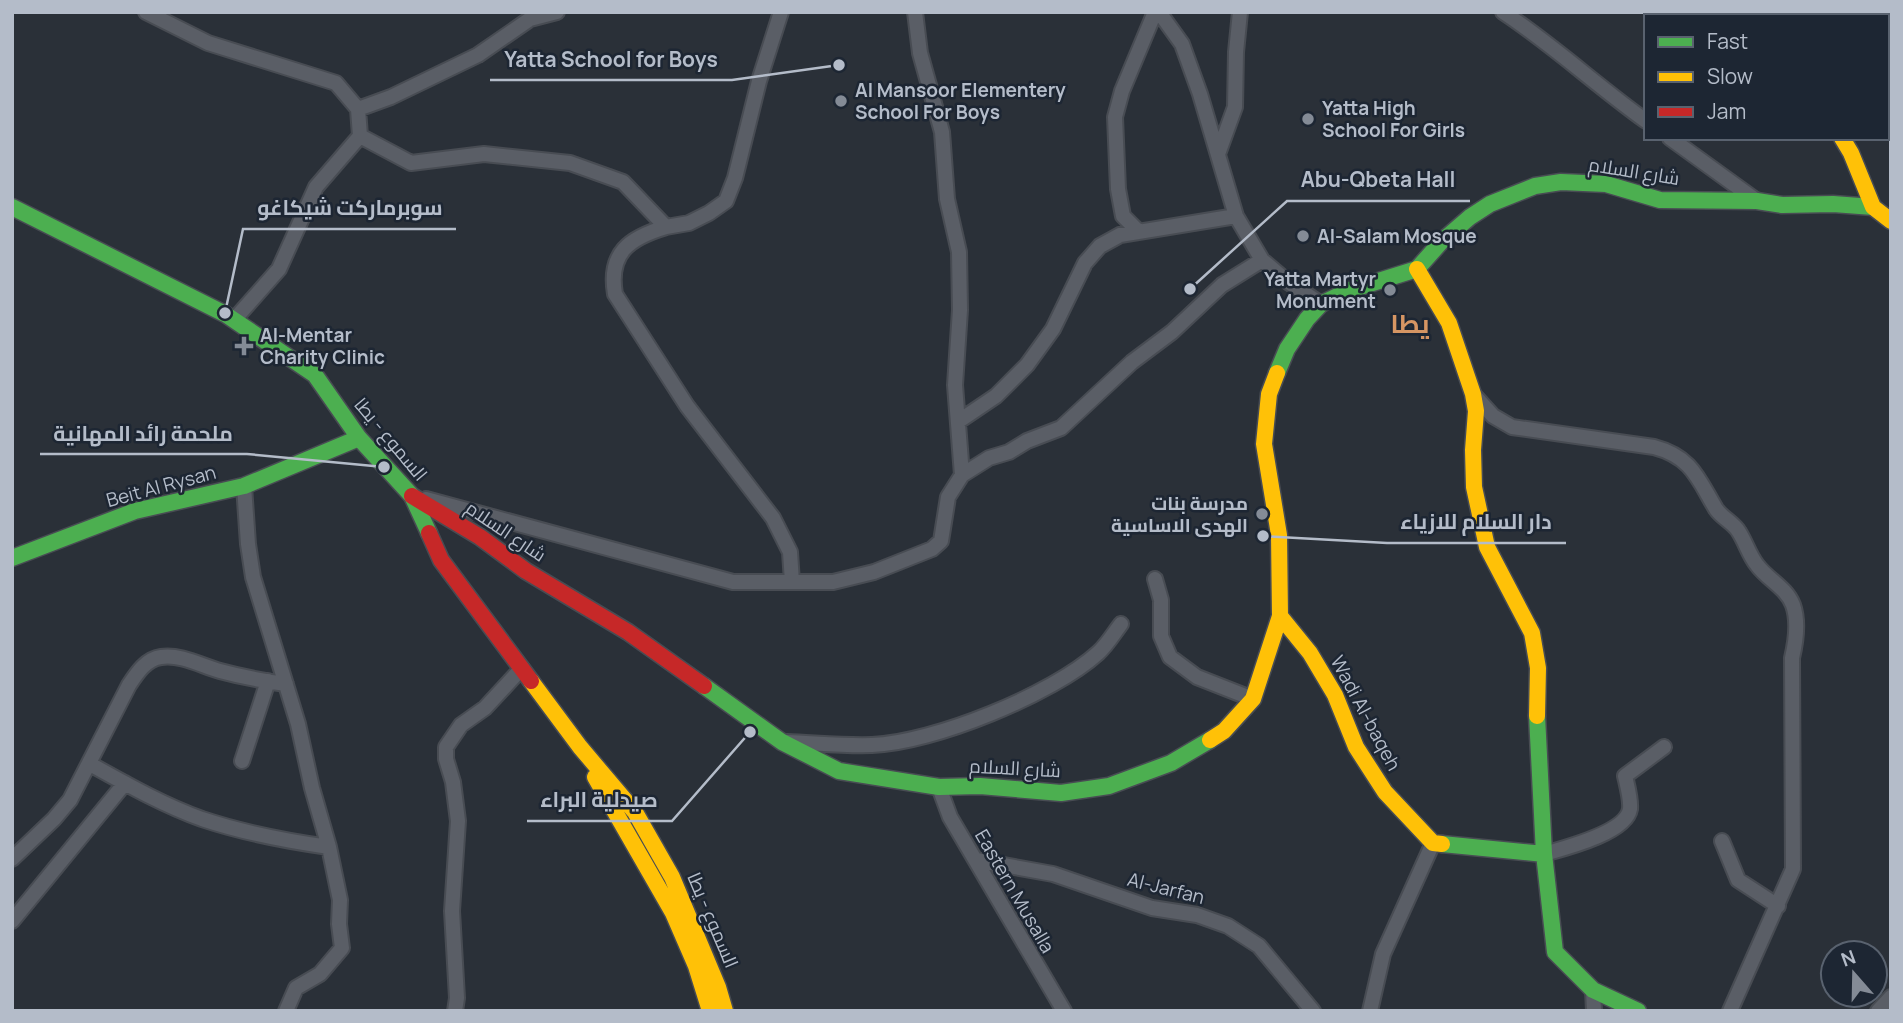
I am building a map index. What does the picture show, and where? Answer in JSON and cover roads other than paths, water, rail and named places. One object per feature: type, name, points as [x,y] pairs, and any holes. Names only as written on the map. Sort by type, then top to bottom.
[{"type":"main road","points":[[1843,140],[1873,207],[1891,221]]},
{"type":"main road","name":"شارع السلام","points":[[412,496],[481,537],[526,571],[628,632],[782,742],[839,771],[939,787],[980,786],[1061,793],[1109,786],[1171,763],[1191,751],[1224,731],[1253,699],[1280,616],[1279,535],[1264,444],[1269,394],[1287,349],[1307,318],[1321,304],[1372,282],[1417,269],[1441,242],[1490,204],[1535,186],[1561,182],[1606,184],[1660,200],[1757,201],[1782,205],[1833,204],[1873,207]]},
{"type":"main road","name":"السموع - يطا","points":[[12,207],[234,320],[315,375],[359,438],[412,496],[441,560],[580,747],[635,812],[672,877],[714,975],[725,1011]]},
{"type":"main road","points":[[1417,269],[1449,323],[1473,394],[1476,411],[1474,487],[1487,547],[1530,626],[1536,650],[1544,854],[1555,952],[1593,990],[1638,1011]]},
{"type":"main road","name":"Beit Al Rysan","points":[[12,558],[135,511],[244,486],[359,438]]},
{"type":"main road","name":"Wadi Al-baqeh","points":[[1280,616],[1310,653],[1335,695],[1356,747],[1385,792],[1433,843]]},
{"type":"main road","name":"السموع - يطا","points":[[580,747],[605,797],[673,913],[696,966],[710,1011]]},
{"type":"main road","points":[[1433,843],[1544,854]]},
{"type":"street","points":[[146,12],[208,43],[336,83],[358,109],[360,136],[317,187],[279,269],[234,320]]},
{"type":"street","points":[[358,109],[391,97],[478,55],[530,19],[557,12]]},
{"type":"street","points":[[781,12],[759,81],[735,178],[726,201],[689,223],[640,234],[616,260],[612,275],[615,294],[687,406],[773,518],[790,552],[792,582]]},
{"type":"street","points":[[915,12],[920,53],[942,132],[947,199],[959,252],[960,310],[955,385],[962,475]]},
{"type":"street","points":[[1138,231],[1123,216],[1117,177],[1115,117],[1122,91],[1157,12],[1182,44],[1236,216],[1262,260],[1321,304]]},
{"type":"street","points":[[1218,154],[1235,107],[1240,12]]},
{"type":"street","points":[[1503,12],[1541,37],[1644,120]]},
{"type":"street","points":[[360,136],[411,163],[484,154],[570,163],[623,182],[666,227]]},
{"type":"street","points":[[1673,140],[1757,201]]},
{"type":"street","points":[[959,421],[996,396],[1027,365],[1053,330],[1079,274],[1092,254],[1110,240],[1138,231],[1236,216]]},
{"type":"street","points":[[412,496],[733,582],[833,582],[874,572],[932,548],[941,541],[948,497],[962,475],[989,458],[1009,453],[1027,441],[1061,428],[1132,362],[1171,332],[1223,285],[1262,260]]},
{"type":"street","points":[[1473,394],[1493,416],[1512,427],[1654,447],[1683,461],[1702,482],[1717,511],[1739,532],[1752,560],[1789,597],[1794,610],[1796,634],[1792,659],[1793,869],[1730,1011]]},
{"type":"street","points":[[244,486],[253,577],[286,684],[329,847],[340,900],[342,948],[320,974],[296,989],[286,1011]]},
{"type":"street","points":[[1154,579],[1161,600],[1161,636],[1170,657],[1197,677],[1253,699]]},
{"type":"street","points":[[782,742],[874,745],[932,735],[1003,709],[1062,678],[1098,653],[1121,624]]},
{"type":"street","points":[[12,859],[60,813],[75,792],[129,685],[152,660],[162,657],[178,658],[223,672],[286,684]]},
{"type":"street","points":[[455,1011],[457,998],[452,911],[458,821],[446,747],[461,725],[485,708],[522,668]]},
{"type":"street","points":[[242,761],[268,681]]},
{"type":"street","points":[[1544,854],[1597,837],[1625,820],[1630,808],[1625,776],[1664,747]]},
{"type":"street","points":[[90,764],[201,818],[266,837],[329,847]]},
{"type":"street","points":[[12,921],[125,783]]},
{"type":"street","name":"Eastern Musalla","points":[[939,787],[950,817],[1064,1011]]},
{"type":"street","points":[[1722,841],[1738,880],[1778,906]]},
{"type":"street","points":[[1370,1011],[1383,954],[1433,843]]},
{"type":"street","name":"Al-Jarfan","points":[[976,860],[1053,874],[1152,908],[1203,916],[1228,926],[1259,946],[1313,1011]]},
{"type":"street","points":[[1593,990],[1594,1011]]},
{"type":"street","points":[[1878,1011],[1891,997]]},
{"type":"place","name":"Yatta School for Boys","points":[[839,65]]},
{"type":"place","name":"Al Mansoor Elementery School For Boys","points":[[841,101]]},
{"type":"place","name":"Yatta High School For Girls","points":[[1308,119]]},
{"type":"place","name":"Al-Salam Mosque","points":[[1303,236]]},
{"type":"place","name":"Abu-Qbeta Hall","points":[[1190,289]]},
{"type":"place","name":"Yatta Martyr Monument","points":[[1390,290]]},
{"type":"place","name":"سوبرماركت شيكاغو","points":[[225,313]]},
{"type":"place","name":"Al-Mentar Charity Clinic","points":[[244,346]]},
{"type":"place","name":"ملحمة رائد المهانية","points":[[384,467]]},
{"type":"place","name":"مدرسة بنات الهدى الاساسية","points":[[1262,514]]},
{"type":"place","name":"دار السلام للازياء","points":[[1263,536]]},
{"type":"place","name":"صيدلية البراء","points":[[750,732]]},
{"type":"district","name":"يطا","points":[[1410,324]]}]
